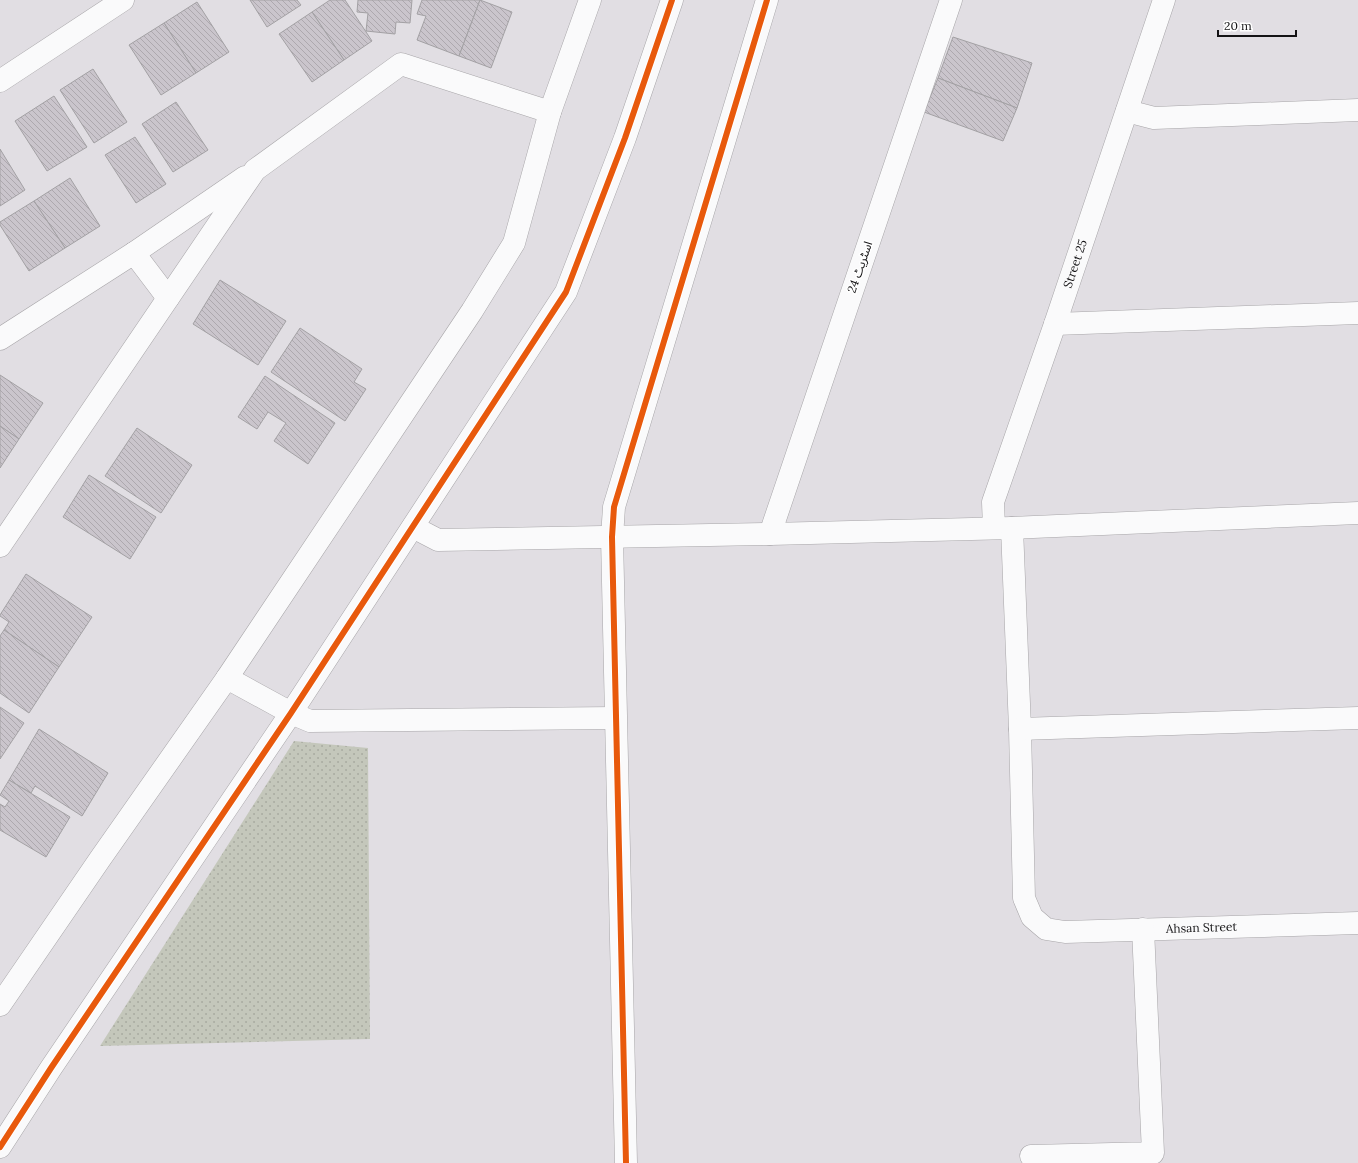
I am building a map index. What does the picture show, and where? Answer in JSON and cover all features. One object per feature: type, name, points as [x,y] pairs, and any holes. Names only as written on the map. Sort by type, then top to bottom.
[{"type":"street","points":[[0,81],[123,0]]},
{"type":"street","points":[[0,1005],[227,678],[472,310],[514,244],[550,112],[590,0]]},
{"type":"street","points":[[0,1147],[51,1068],[291,713],[566,292],[625,138],[672,0]]},
{"type":"street","points":[[626,1163],[615,718],[612,537],[614,507],[767,0]]},
{"type":"street","name":"اسٹریٹ 24","points":[[770,534],[951,0]]},
{"type":"street","name":"Street 25","points":[[1046,929],[1032,917],[1024,898],[1020,729],[1003,528],[993,502],[1055,324],[1164,0]]},
{"type":"street","points":[[0,339],[134,253],[255,170],[401,64],[550,112]]},
{"type":"street","points":[[1127,111],[1154,118],[1358,110]]},
{"type":"street","points":[[0,546],[255,170]]},
{"type":"street","points":[[134,253],[168,298]]},
{"type":"street","points":[[1055,324],[1358,313]]},
{"type":"street","points":[[412,527],[438,540],[1003,528],[1358,513]]},
{"type":"street","points":[[227,678],[291,713],[310,721],[615,718]]},
{"type":"street","points":[[1020,729],[1358,718]]},
{"type":"street","name":"Ahsan Street","points":[[1046,929],[1065,932],[1358,922]]},
{"type":"street","points":[[1031,1156],[1152,1153],[1143,929]]},
{"type":"shaded area","points":[[294,741],[368,748],[370,1039],[100,1046]]},
{"type":"building","points":[[250,0],[297,0],[301,5],[267,27]]},
{"type":"building","points":[[330,0],[345,0],[372,41],[344,60],[312,12]]},
{"type":"building","points":[[358,0],[412,0],[410,23],[396,22],[395,34],[366,31],[368,13],[357,12]]},
{"type":"building","points":[[422,0],[480,0],[459,56],[417,40],[426,16],[417,14]]},
{"type":"building","points":[[480,0],[512,12],[491,68],[459,56]]},
{"type":"building","points":[[197,2],[229,52],[196,73],[164,23]]},
{"type":"building","points":[[312,12],[344,60],[312,82],[279,34]]},
{"type":"building","points":[[164,23],[196,73],[161,95],[129,45]]},
{"type":"building","points":[[953,37],[1032,63],[1017,108],[938,78]]},
{"type":"building","points":[[93,69],[127,122],[94,143],[60,90]]},
{"type":"building","points":[[938,78],[1017,108],[1003,141],[924,112]]},
{"type":"building","points":[[54,96],[87,147],[47,171],[15,121]]},
{"type":"building","points":[[176,102],[208,150],[173,172],[142,124]]},
{"type":"building","points":[[135,137],[166,184],[136,203],[105,155]]},
{"type":"building","points":[[0,149],[25,190],[0,206]]},
{"type":"building","points":[[70,178],[100,226],[65,248],[34,201]]},
{"type":"building","points":[[34,201],[65,248],[29,271],[0,225],[0,222]]},
{"type":"building","points":[[220,280],[286,321],[258,365],[193,324]]},
{"type":"building","points":[[300,328],[362,369],[354,382],[366,389],[345,421],[271,372]]},
{"type":"building","points":[[0,375],[43,403],[19,439],[0,426]]},
{"type":"building","points":[[265,376],[335,423],[308,464],[274,441],[286,423],[268,412],[257,429],[238,417]]},
{"type":"building","points":[[0,426],[19,439],[0,468]]},
{"type":"building","points":[[137,428],[192,465],[161,513],[105,476]]},
{"type":"building","points":[[89,475],[156,517],[130,559],[63,517]]},
{"type":"building","points":[[26,574],[92,617],[59,667],[4,630],[9,622],[0,615]]},
{"type":"building","points":[[4,630],[59,667],[29,713],[0,693],[0,636]]},
{"type":"building","points":[[0,707],[24,723],[0,759]]},
{"type":"building","points":[[39,729],[108,773],[82,816],[35,786],[31,793],[9,780]]},
{"type":"building","points":[[9,780],[70,817],[46,857],[0,830],[0,804],[5,807],[9,801],[0,795]]},
{"type":"cycle path","points":[[0,1147],[51,1068],[291,713],[566,292],[625,138],[672,0]]},
{"type":"cycle path","points":[[626,1163],[612,537],[614,507],[767,0]]}]
